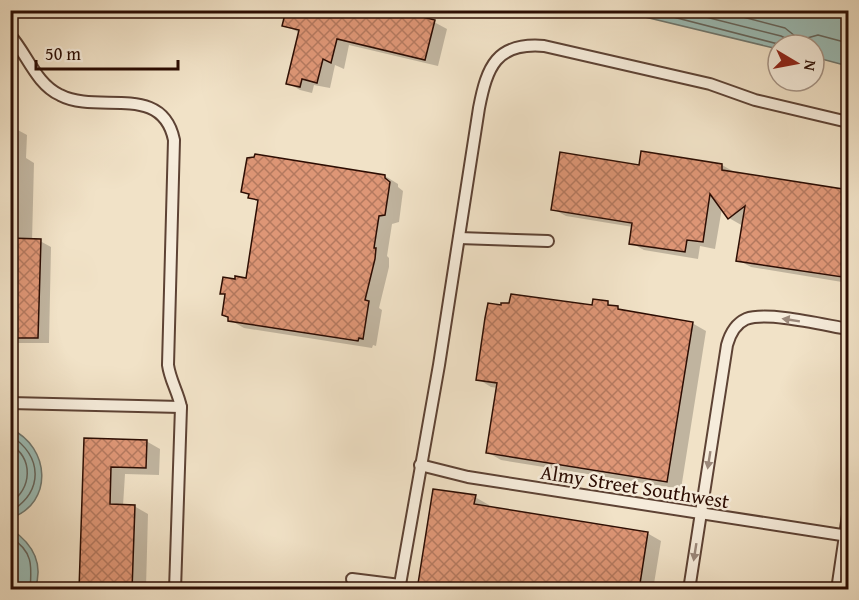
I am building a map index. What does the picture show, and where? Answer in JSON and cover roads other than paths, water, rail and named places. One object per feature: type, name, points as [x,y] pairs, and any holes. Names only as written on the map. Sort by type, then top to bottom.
[{"type":"lane","points":[[10,35],[39,76],[59,95],[86,102],[149,106],[171,127],[174,140],[168,365],[170,380],[178,394],[181,407],[175,590]]},
{"type":"lane","points":[[352,579],[400,587],[459,238],[464,177],[485,79],[491,66],[502,55],[514,48],[529,45],[544,46],[710,84],[755,100],[849,122]]},
{"type":"lane","points":[[459,238],[548,242]]},
{"type":"lane","points":[[689,590],[727,345],[734,329],[746,319],[766,316],[849,329]]},
{"type":"lane","points":[[10,403],[181,407]]},
{"type":"lane","name":"Almy Street Southwest","points":[[420,465],[468,477],[847,536]]},
{"type":"lane","points":[[837,590],[849,515]]},
{"type":"water","points":[[620,11],[848,11],[848,66],[826,60],[826,33],[766,33],[766,46]]},
{"type":"water","points":[[11,429],[24,437],[34,448],[42,475],[35,500],[25,511],[11,518]]},
{"type":"water","points":[[11,529],[25,541],[35,555],[38,571],[35,589],[11,589]]}]
